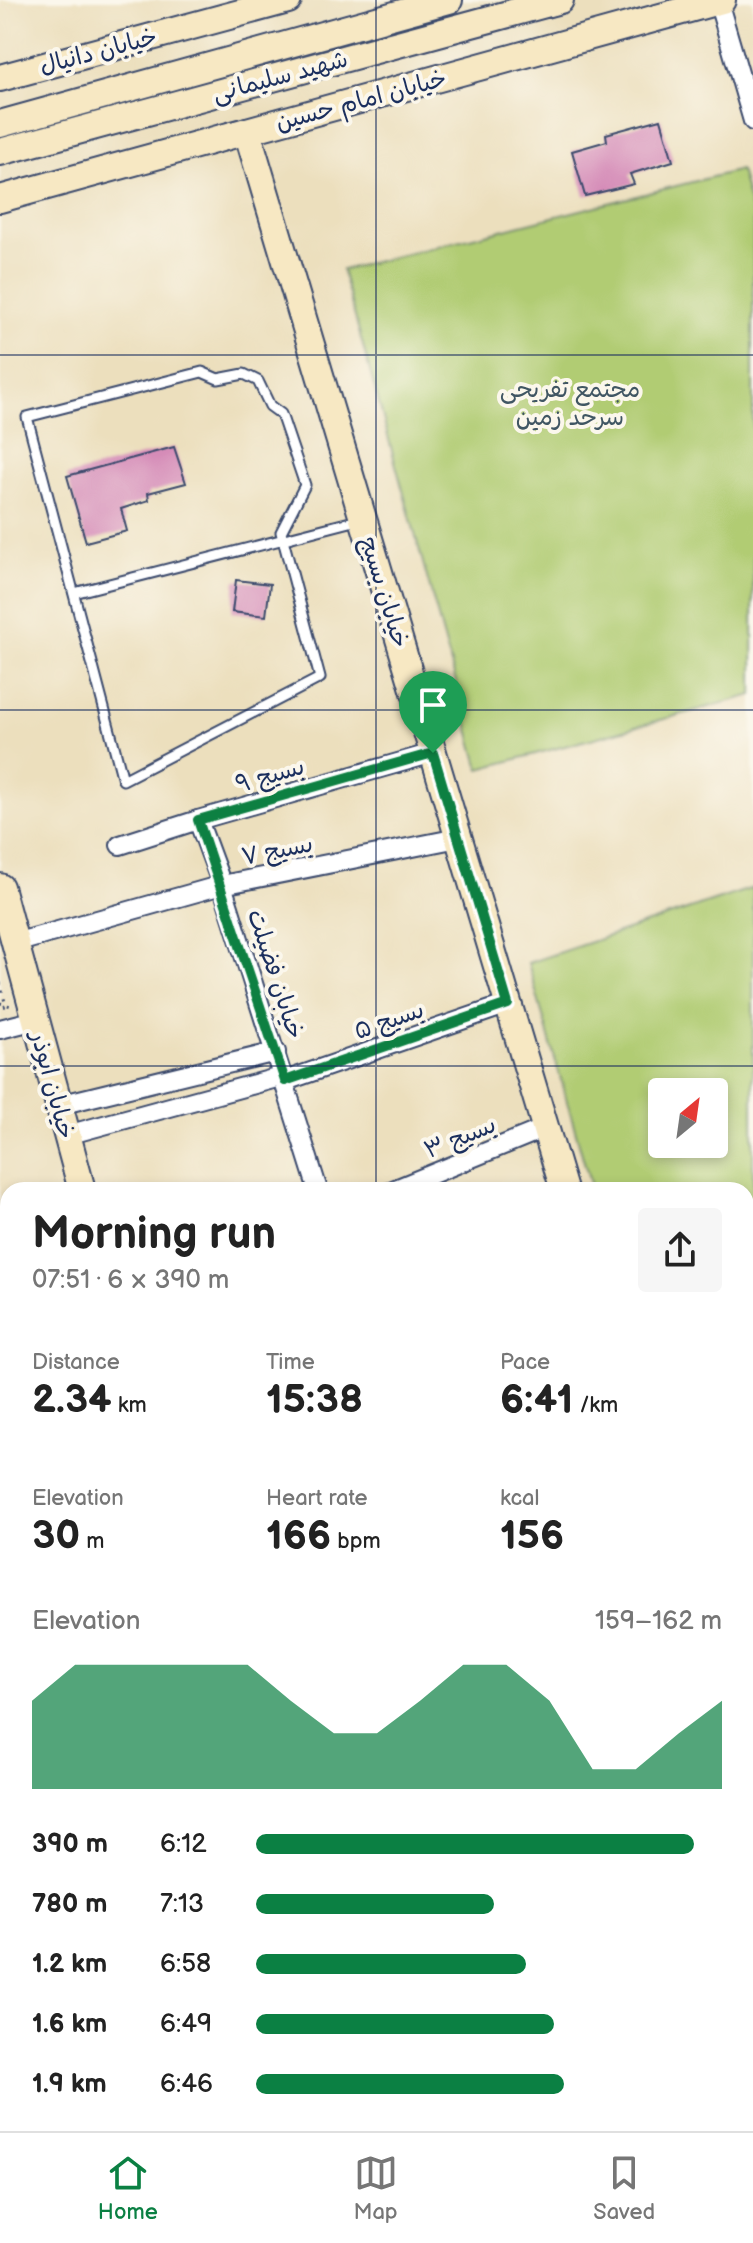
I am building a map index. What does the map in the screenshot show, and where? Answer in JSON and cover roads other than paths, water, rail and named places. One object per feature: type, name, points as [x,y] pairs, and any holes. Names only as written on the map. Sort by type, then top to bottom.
[{"type":"main road","name":"خیابان دانیال","points":[[0,78],[288,0]]},
{"type":"main road","name":"شهید سلیمانی","points":[[0,124],[449,0]]},
{"type":"main road","name":"شهید سلیمانی","points":[[0,152],[560,0]]},
{"type":"main road","name":"خیابان امام حسین","points":[[0,199],[720,1]]},
{"type":"main road","name":"خیابان بسیج","points":[[247,131],[562,1182]]},
{"type":"main road","name":"خیابان ابوذر","points":[[0,887],[80,1182]]},
{"type":"street","points":[[720,1],[753,121]]},
{"type":"street","name":"بسیج ۹","points":[[120,845],[433,753]]},
{"type":"street","name":"خیابان فضیلت","points":[[198,820],[222,885],[316,1182]]},
{"type":"street","name":"بسیج ۷","points":[[15,943],[222,885],[458,838]]},
{"type":"street","name":"بسیج ۵","points":[[67,1135],[284,1078],[508,1004]]},
{"type":"street","points":[[0,1029],[36,1020]]},
{"type":"street","points":[[59,1105],[276,1052]]},
{"type":"street","name":"بسیج ۳","points":[[413,1182],[545,1128]]},
{"type":"lane","points":[[202,372],[218,379],[244,374],[258,381],[270,406],[281,414],[305,485],[281,532],[282,538],[320,678],[123,780],[27,417],[202,372]]},
{"type":"lane","points":[[74,593],[363,519]]},
{"type":"park label","name":"مجتمع تفریحی سرحد زمین","points":[[570,403]]}]
